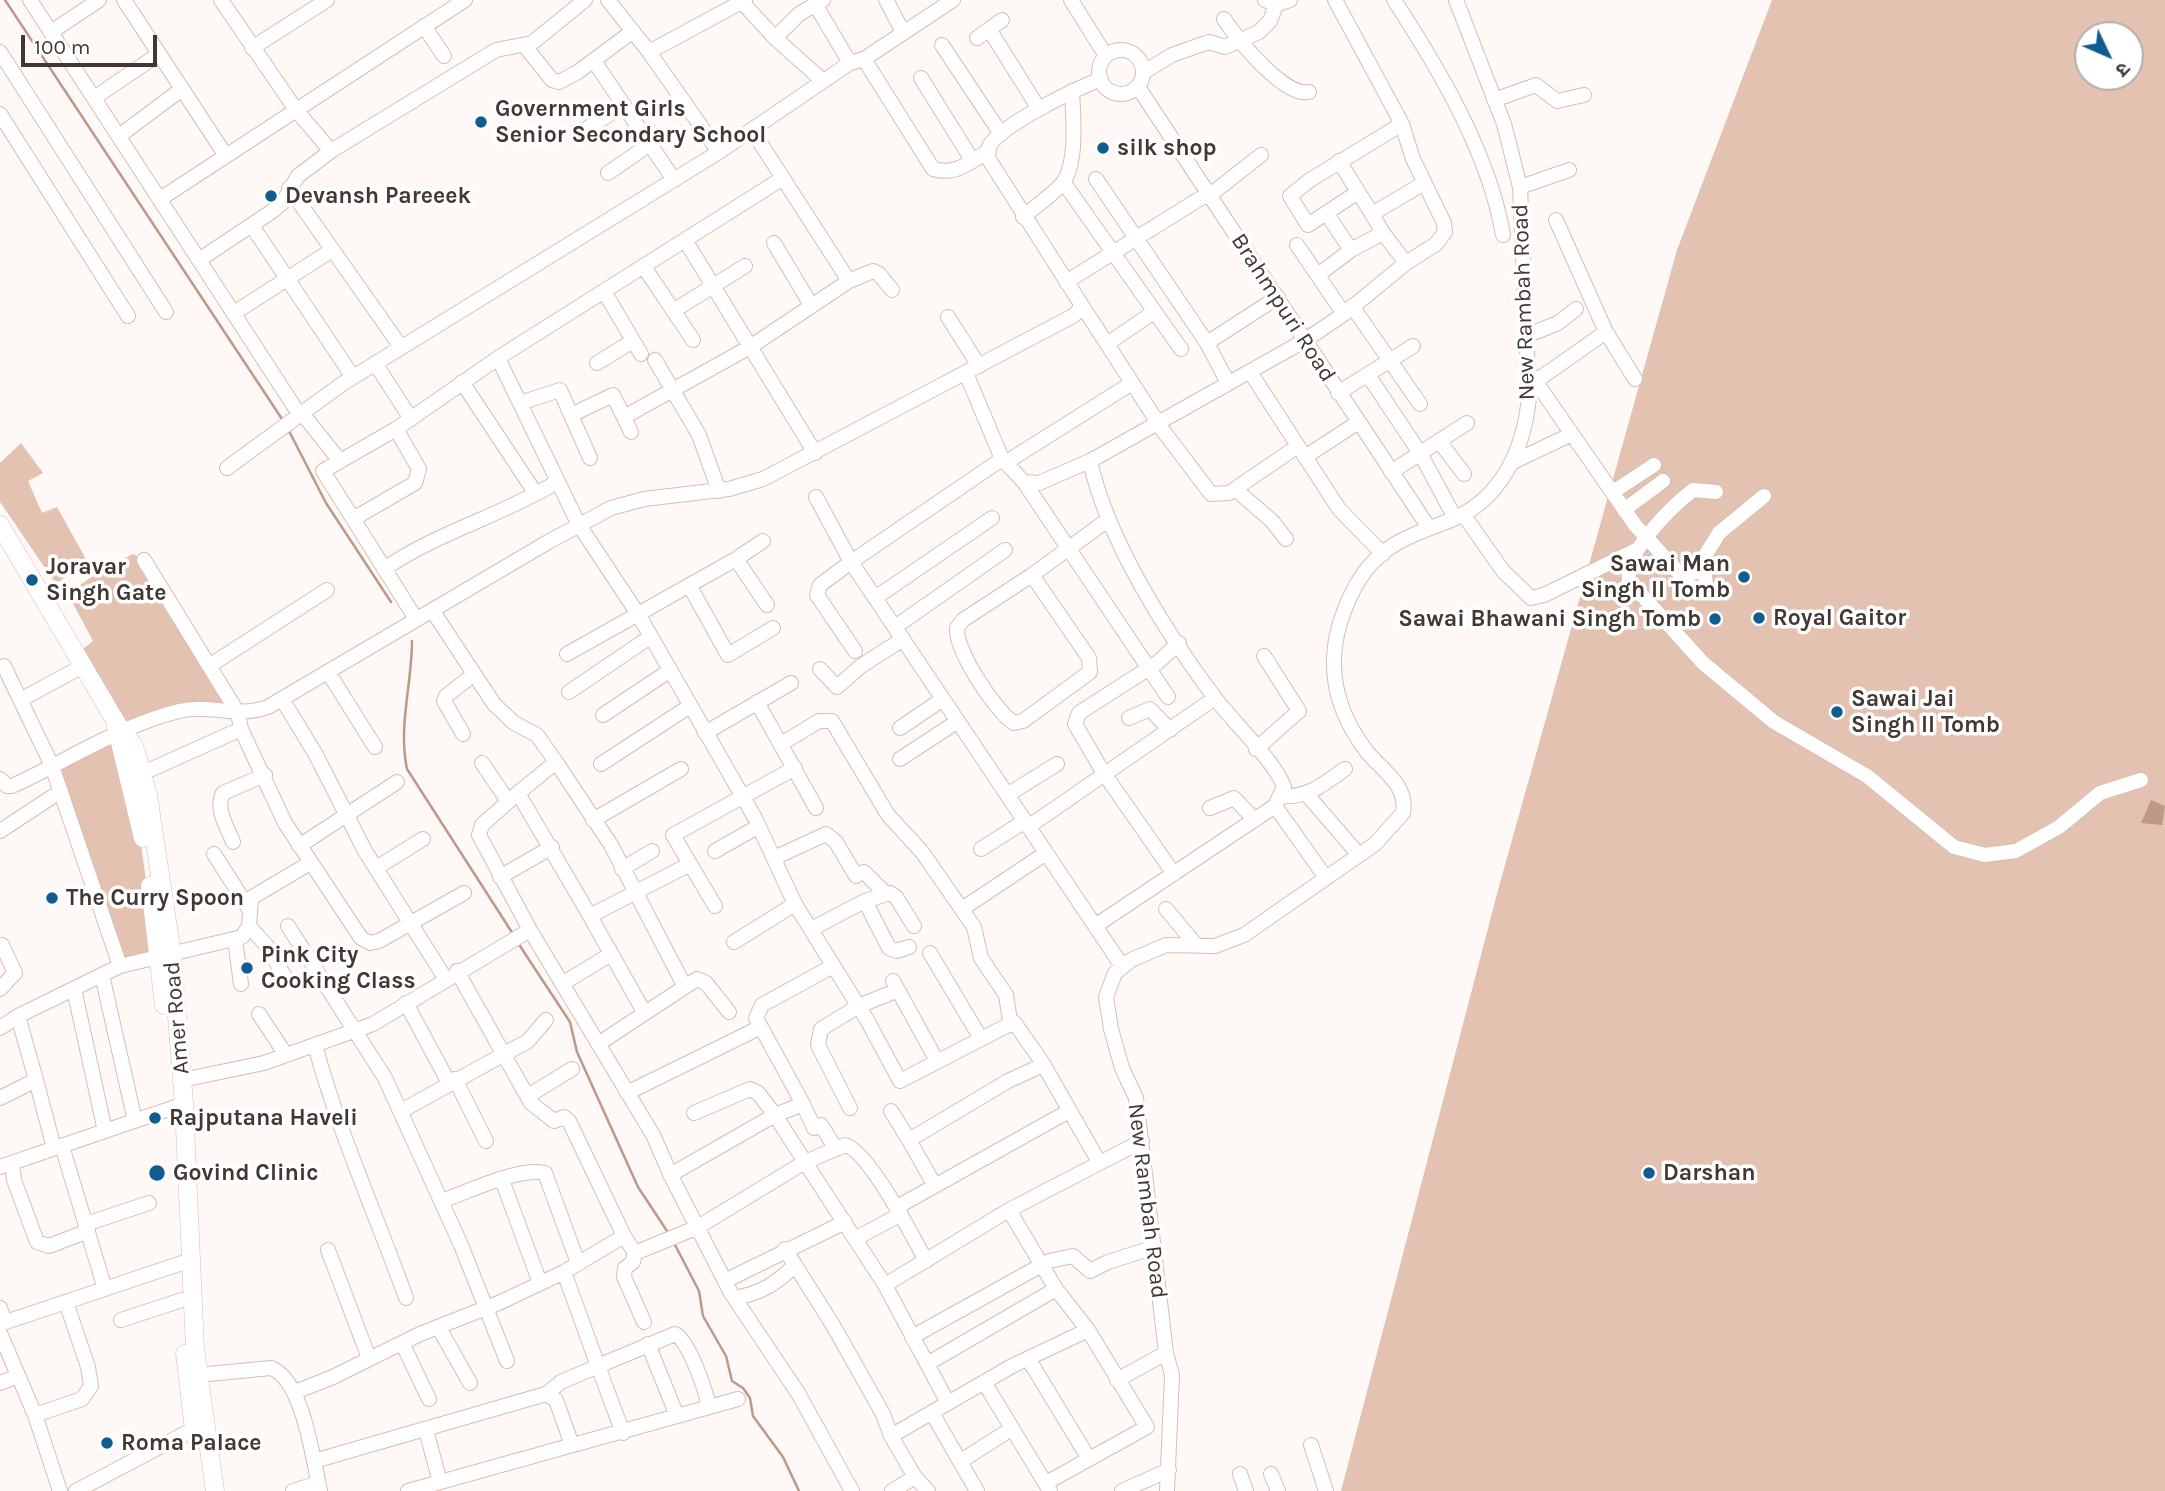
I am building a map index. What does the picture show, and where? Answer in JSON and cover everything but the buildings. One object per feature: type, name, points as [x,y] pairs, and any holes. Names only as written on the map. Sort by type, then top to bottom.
[{"type":"main road","name":"Amer Road","points":[[0,525],[143,773],[182,1080],[179,1105]]},
{"type":"main road","name":"Amer Road","points":[[119,728],[142,829],[165,956],[179,1105],[186,1262],[198,1375],[204,1491]]},
{"type":"main road","name":"Amer Road","points":[[186,1262],[182,1300],[187,1387],[200,1426],[215,1491]]},
{"type":"street","points":[[30,0],[298,415],[340,461]]},
{"type":"street","points":[[51,32],[99,0]]},
{"type":"street","points":[[124,0],[226,156]]},
{"type":"street","points":[[221,0],[296,110],[331,151]]},
{"type":"street","points":[[252,48],[327,0]]},
{"type":"street","points":[[160,199],[465,0]]},
{"type":"street","points":[[199,260],[252,226],[283,202],[298,176],[331,151],[496,50],[532,43],[585,0]]},
{"type":"street","points":[[608,0],[649,52],[719,152]]},
{"type":"street","points":[[886,0],[903,33]]},
{"type":"street","points":[[227,468],[353,377],[719,152],[823,81],[953,0]]},
{"type":"street","points":[[1070,0],[1106,56]]},
{"type":"street","points":[[1024,482],[1039,483],[1090,461],[1156,421],[1304,341],[1436,243],[1445,232],[1444,223],[1424,183],[1402,124],[1335,0]]},
{"type":"street","points":[[1394,0],[1447,87],[1497,203],[1503,235]]},
{"type":"street","name":"New Rambah Road","points":[[1167,1491],[1172,1375],[1166,1353],[1136,1098],[1122,1068],[1106,997],[1108,984],[1122,967],[1166,945],[1228,943],[1244,935],[1359,855],[1392,828],[1404,813],[1405,804],[1395,781],[1355,735],[1334,687],[1335,643],[1347,601],[1363,576],[1383,554],[1429,528],[1459,516],[1504,478],[1513,462],[1527,423],[1532,377],[1526,336],[1520,187],[1494,100],[1456,0]]},
{"type":"street","points":[[649,52],[742,1],[775,38],[823,81]]},
{"type":"street","points":[[775,38],[799,14],[819,2],[933,169],[948,173],[989,151],[1001,134],[1039,109],[1072,90],[1101,79]]},
{"type":"street","points":[[1144,72],[1138,57],[1122,50],[1106,56],[1100,67],[1104,86],[1117,94],[1132,92],[1138,87],[1144,72],[1172,55],[1209,42],[1225,47],[1259,32],[1270,21],[1277,2]]},
{"type":"street","points":[[1224,19],[1239,41],[1295,92],[1309,92]]},
{"type":"street","points":[[1002,20],[983,34],[1039,109]]},
{"type":"street","points":[[424,26],[444,56]]},
{"type":"street","points":[[524,45],[552,80],[559,82],[594,61],[633,31]]},
{"type":"street","points":[[942,45],[1001,134]]},
{"type":"street","points":[[0,52],[166,312]]},
{"type":"street","points":[[94,98],[159,54]]},
{"type":"street","points":[[594,61],[674,180]]},
{"type":"street","points":[[921,78],[972,160]]},
{"type":"street","points":[[1494,100],[1536,85],[1557,101],[1584,95]]},
{"type":"street","name":"Brahmpuri Road","points":[[1138,87],[1278,297],[1357,423],[1429,528]]},
{"type":"street","points":[[119,136],[182,89]]},
{"type":"street","points":[[1023,217],[1064,183],[1073,141],[1072,90]]},
{"type":"street","points":[[578,134],[624,105]]},
{"type":"street","points":[[0,114],[128,316]]},
{"type":"street","points":[[1358,192],[1326,215],[1306,224],[1290,196],[1339,161],[1402,124]]},
{"type":"street","points":[[752,130],[849,281]]},
{"type":"street","points":[[608,173],[650,145]]},
{"type":"street","points":[[989,151],[988,158],[1023,217],[1156,421],[1210,494],[1235,489],[1357,423]]},
{"type":"street","points":[[1066,282],[1209,194],[1261,155]]},
{"type":"street","points":[[1339,161],[1383,233],[1406,263]]},
{"type":"street","points":[[1520,187],[1569,170]]},
{"type":"street","points":[[414,621],[323,471],[396,429],[498,358],[605,293],[783,178]]},
{"type":"street","points":[[1096,179],[1134,239],[1207,343],[1228,383]]},
{"type":"street","points":[[1064,183],[1181,349]]},
{"type":"street","points":[[1372,214],[1424,183]]},
{"type":"street","points":[[289,188],[401,347]]},
{"type":"street","points":[[1326,215],[1351,250]]},
{"type":"street","points":[[1556,220],[1606,332],[1635,379]]},
{"type":"street","points":[[252,226],[353,377]]},
{"type":"street","points":[[1318,275],[1351,250],[1383,233]]},
{"type":"street","points":[[685,240],[815,453]]},
{"type":"street","points":[[774,243],[811,305]]},
{"type":"street","points":[[1297,244],[1318,275],[1390,361],[1420,404]]},
{"type":"street","points":[[234,313],[332,250]]},
{"type":"street","points":[[673,311],[746,266]]},
{"type":"street","points":[[644,267],[693,340]]},
{"type":"street","points":[[624,417],[750,346],[849,281],[873,271],[879,274],[892,290]]},
{"type":"street","points":[[605,293],[633,341],[674,390],[699,435],[719,491]]},
{"type":"street","points":[[1207,343],[1278,297]]},
{"type":"street","points":[[0,779],[7,786],[12,786],[119,728],[181,710],[202,708],[249,714],[282,699],[611,508],[644,499],[719,491],[763,479],[1071,317],[1081,304]]},
{"type":"street","points":[[1526,336],[1558,323],[1576,309]]},
{"type":"street","points":[[1107,344],[1154,312]]},
{"type":"street","points":[[948,317],[972,370],[1003,461],[1024,482],[1066,549],[1168,697]]},
{"type":"street","points":[[1606,332],[1532,377],[1646,538],[1688,571],[1719,533],[1764,496]]},
{"type":"street","points":[[597,363],[633,341]]},
{"type":"street","points":[[1338,393],[1413,346]]},
{"type":"street","points":[[498,358],[579,525],[638,614],[744,798],[795,904],[859,1006],[900,1081],[1010,1021]]},
{"type":"street","points":[[375,363],[411,419]]},
{"type":"street","points":[[1250,372],[1339,509],[1383,554]]},
{"type":"street","points":[[1368,375],[1459,516],[1503,571],[1531,598],[1544,595],[1634,551]]},
{"type":"street","points":[[462,382],[536,494]]},
{"type":"street","points":[[855,651],[817,595],[820,585],[1003,461],[1132,383]]},
{"type":"street","points":[[520,403],[558,389],[590,458]]},
{"type":"street","points":[[571,415],[611,395],[631,432]]},
{"type":"street","points":[[1391,472],[1467,423]]},
{"type":"street","points":[[354,519],[415,483],[419,476],[419,469],[396,429]]},
{"type":"street","points":[[1513,462],[1572,433]]},
{"type":"street","points":[[1439,441],[1464,474]]},
{"type":"street","points":[[1090,461],[1098,496],[1146,591],[1215,698],[1281,779],[1279,801],[1326,878]]},
{"type":"street","points":[[1613,492],[1654,465]]},
{"type":"street","points":[[1625,510],[1663,481]]},
{"type":"street","points":[[384,569],[441,534],[508,509],[557,482]]},
{"type":"street","points":[[1235,489],[1272,521],[1286,539]]},
{"type":"street","points":[[1716,492],[1693,490],[1634,551],[1627,568],[1629,580],[1703,663],[1774,722],[1867,776],[1954,848],[1985,855],[2016,851],[2059,827],[2100,793],[2141,780]]},
{"type":"street","points":[[816,497],[851,562],[1122,967]]},
{"type":"street","points":[[875,598],[992,518]]},
{"type":"street","points":[[1032,575],[1091,666],[1087,677],[1023,721],[1014,723],[1002,713],[959,647],[957,628],[963,620],[1032,575],[1109,519]]},
{"type":"street","points":[[567,654],[736,559],[763,541]]},
{"type":"street","points":[[820,669],[837,687],[899,633],[1005,550]]},
{"type":"street","points":[[736,559],[767,606]]},
{"type":"street","points":[[144,560],[238,713],[241,729],[265,775],[285,823],[348,921],[370,943],[379,941],[464,893]]},
{"type":"street","points":[[689,585],[728,655],[773,628]]},
{"type":"street","points":[[209,666],[327,590]]},
{"type":"street","points":[[432,610],[473,675],[503,715],[537,735],[556,762],[611,845],[684,985]]},
{"type":"street","points":[[569,692],[650,636]]},
{"type":"street","points":[[1174,874],[1104,774],[1077,730],[1077,718],[1079,713],[1147,668],[1179,643]]},
{"type":"street","points":[[1256,749],[1299,711],[1264,656]]},
{"type":"street","points":[[4,666],[52,766],[120,966]]},
{"type":"street","points":[[20,700],[83,666]]},
{"type":"street","points":[[603,715],[670,671]]},
{"type":"street","points":[[327,672],[375,747]]},
{"type":"street","points":[[463,734],[444,701],[446,696],[473,675]]},
{"type":"street","points":[[705,733],[791,682]]},
{"type":"street","points":[[981,849],[1027,824],[1215,698]]},
{"type":"street","points":[[282,699],[316,755],[376,868],[410,922],[505,1052],[528,1096],[547,1118],[554,1121],[564,1117],[569,1121],[624,1236],[635,1252],[633,1262],[625,1268],[624,1277],[644,1322]]},
{"type":"street","points":[[900,728],[943,699]]},
{"type":"street","points":[[757,702],[816,808]]},
{"type":"street","points":[[601,764],[690,706]]},
{"type":"street","points":[[1129,718],[1150,709],[1170,730]]},
{"type":"street","points":[[781,744],[819,721],[832,721],[888,815],[922,852],[978,933],[981,958],[1006,995],[1010,1021],[1016,1025],[1043,1065],[1099,1163]]},
{"type":"street","points":[[900,759],[958,721]]},
{"type":"street","points":[[143,773],[241,729]]},
{"type":"street","points":[[556,762],[482,825],[479,835],[500,877],[519,937],[562,984],[653,1135],[670,1175],[725,1281],[798,1393],[852,1491]]},
{"type":"street","points":[[482,763],[552,847],[644,1012]]},
{"type":"street","points":[[1007,795],[1057,764]]},
{"type":"street","points":[[715,906],[673,835],[795,768]]},
{"type":"street","points":[[593,820],[681,769]]},
{"type":"street","points":[[1095,926],[1255,820],[1279,801],[1315,790],[1345,769]]},
{"type":"street","points":[[233,842],[219,805],[220,798],[223,793],[265,775]]},
{"type":"street","points":[[299,846],[345,813],[397,782]]},
{"type":"street","points":[[0,831],[61,791]]},
{"type":"street","points":[[1308,797],[1359,855]]},
{"type":"street","points":[[1210,808],[1234,798],[1255,820]]},
{"type":"street","points":[[715,851],[759,826]]},
{"type":"street","points":[[774,858],[826,834],[836,842],[860,874],[886,894]]},
{"type":"street","points":[[376,868],[423,839]]},
{"type":"street","points":[[500,877],[552,847]]},
{"type":"street","points":[[622,869],[652,851]]},
{"type":"street","points":[[962,909],[1046,853]]},
{"type":"street","points":[[214,854],[249,909]]},
{"type":"street","points":[[0,1028],[18,1016],[120,966],[236,940],[247,933],[251,898],[310,863]]},
{"type":"street","points":[[590,916],[690,864]]},
{"type":"street","points":[[811,929],[865,901],[886,894],[894,894],[914,926]]},
{"type":"street","points":[[865,901],[889,948],[896,951],[909,947]]},
{"type":"street","points":[[734,942],[795,904]]},
{"type":"street","points":[[1166,909],[1196,945]]},
{"type":"street","points":[[249,926],[266,945],[285,977]]},
{"type":"street","points":[[288,926],[385,1078],[441,1201],[508,1362]]},
{"type":"street","points":[[182,1080],[264,1063],[373,1024],[451,975],[519,937]]},
{"type":"street","points":[[236,940],[241,984]]},
{"type":"street","points":[[0,989],[15,973],[2,945]]},
{"type":"street","points":[[930,953],[980,1037]]},
{"type":"street","points":[[562,984],[611,954]]},
{"type":"street","points":[[833,966],[762,1005],[756,1018],[817,1127],[836,1149]]},
{"type":"street","points":[[102,975],[135,1121]]},
{"type":"street","points":[[598,1044],[684,985],[703,980],[729,1012]]},
{"type":"street","points":[[850,1108],[818,1045],[818,1035],[821,1029],[895,986],[937,1060]]},
{"type":"street","points":[[74,989],[105,1131]]},
{"type":"street","points":[[406,1003],[486,1141]]},
{"type":"street","points":[[259,1014],[286,1055]]},
{"type":"street","points":[[18,1016],[36,1080],[87,1227],[105,1289]]},
{"type":"street","points":[[401,1111],[417,1105],[452,1081],[528,1041],[546,1020]]},
{"type":"street","points":[[627,1093],[761,1027]]},
{"type":"street","points":[[315,1045],[330,1102],[407,1298]]},
{"type":"street","points":[[909,1140],[1008,1081],[1043,1065]]},
{"type":"street","points":[[528,1096],[572,1069]]},
{"type":"street","points":[[0,1098],[36,1080]]},
{"type":"street","points":[[694,1112],[750,1089],[758,1093],[885,1285],[948,1403]]},
{"type":"street","points":[[670,1175],[775,1115],[803,1104]]},
{"type":"street","points":[[149,1203],[87,1227],[49,1246],[37,1242],[6,1165],[179,1105]]},
{"type":"street","points":[[891,1111],[935,1186]]},
{"type":"street","points":[[855,1239],[935,1186],[1069,1111]]},
{"type":"street","points":[[885,1285],[1009,1210],[1142,1141]]},
{"type":"street","points":[[635,1252],[698,1227],[805,1162],[845,1145],[856,1150],[899,1211],[926,1261]]},
{"type":"street","points":[[441,1201],[535,1171],[545,1173],[578,1263]]},
{"type":"street","points":[[502,1180],[540,1283]]},
{"type":"street","points":[[984,1382],[1048,1487],[1089,1459],[1147,1427],[1088,1330],[1056,1289],[1009,1210]]},
{"type":"street","points":[[725,1281],[785,1249],[845,1222]]},
{"type":"street","points":[[295,1392],[564,1272],[624,1236]]},
{"type":"street","points":[[912,1337],[1042,1265],[1069,1255],[1090,1271],[1108,1262],[1155,1247]]},
{"type":"street","points":[[785,1249],[834,1327],[915,1477],[928,1491]]},
{"type":"street","points":[[328,1250],[369,1358]]},
{"type":"street","points":[[60,1491],[1,1322],[186,1262]]},
{"type":"street","points":[[735,1298],[769,1288],[794,1265]]},
{"type":"street","points":[[564,1272],[623,1433]]},
{"type":"street","points":[[928,1364],[1056,1289]]},
{"type":"street","points":[[121,1320],[182,1300]]},
{"type":"street","points":[[35,1415],[82,1399],[91,1386],[88,1367],[66,1302]]},
{"type":"street","points":[[439,1328],[470,1383]]},
{"type":"street","points":[[891,1436],[984,1382],[1088,1330]]},
{"type":"street","points":[[314,1461],[546,1394],[561,1382],[675,1334],[680,1336],[709,1406]]},
{"type":"street","points":[[402,1343],[429,1399]]},
{"type":"street","points":[[648,1344],[677,1416]]},
{"type":"street","points":[[1117,1380],[1166,1353]]},
{"type":"street","points":[[1029,1360],[1089,1459]]},
{"type":"street","points":[[198,1375],[271,1368],[278,1371],[295,1392],[319,1487],[293,1491]]},
{"type":"street","points":[[0,1383],[18,1376]]},
{"type":"street","points":[[546,1394],[556,1400],[572,1444]]},
{"type":"street","points":[[408,1491],[738,1399]]},
{"type":"street","points":[[932,1413],[977,1491]]},
{"type":"street","points":[[76,1491],[200,1426]]},
{"type":"street","points":[[961,1461],[1011,1429]]},
{"type":"street","points":[[426,1430],[440,1482]]},
{"type":"street","points":[[1311,1445],[1326,1491]]},
{"type":"street","points":[[1122,1491],[1169,1470]]},
{"type":"street","points":[[1240,1474],[1246,1491]]},
{"type":"street","points":[[1271,1474],[1278,1491]]},
{"type":"street","points":[[892,1491],[915,1477]]},
{"type":"shaded area","points":[[1772,0],[2165,0],[2165,1491],[1341,1491],[1498,890],[1677,250]]},
{"type":"shaded area","points":[[21,443],[43,473],[28,481],[42,513],[57,507],[87,561],[56,584],[0,502],[0,463]]},
{"type":"shaded area","points":[[133,554],[141,558],[232,709],[121,725],[79,652],[93,641],[68,594],[101,570]]},
{"type":"shaded area","points":[[112,739],[139,829],[156,955],[123,963],[55,767]]},
{"type":"shaded area","points":[[2151,800],[2165,806],[2162,825],[2141,823]]},
{"type":"waterway","points":[[5,0],[282,419]]},
{"type":"waterway","points":[[289,431],[326,503],[391,602]]},
{"type":"waterway","points":[[412,641],[404,737],[407,769],[513,934]]},
{"type":"waterway","points":[[518,943],[570,1022],[577,1052],[638,1187],[669,1234]]},
{"type":"waterway","points":[[674,1243],[699,1291],[703,1316],[726,1356],[732,1381],[743,1388],[750,1398],[753,1416],[783,1457],[799,1491]]},
{"type":"place","name":"Government Girls Senior Secondary School","points":[[481,122]]},
{"type":"place","name":"silk shop","points":[[1103,148]]},
{"type":"place","name":"Devansh Pareeek","points":[[271,196]]},
{"type":"place","name":"Sawai Man Singh II Tomb","points":[[1744,577]]},
{"type":"place","name":"Joravar Singh Gate","points":[[32,580]]},
{"type":"place","name":"Royal Gaitor","points":[[1759,618]]},
{"type":"place","name":"Sawai Bhawani Singh Tomb","points":[[1715,619]]},
{"type":"place","name":"Sawai Jai Singh ll Tomb","points":[[1837,712]]},
{"type":"place","name":"The Curry Spoon","points":[[52,898]]},
{"type":"place","name":"Pink City Cooking Class","points":[[247,968]]},
{"type":"place","name":"Rajputana Haveli","points":[[155,1118]]},
{"type":"place","name":"Govind Clinic","points":[[157,1173]]},
{"type":"place","name":"Darshan","points":[[1649,1173]]},
{"type":"place","name":"Roma Palace","points":[[107,1443]]}]
